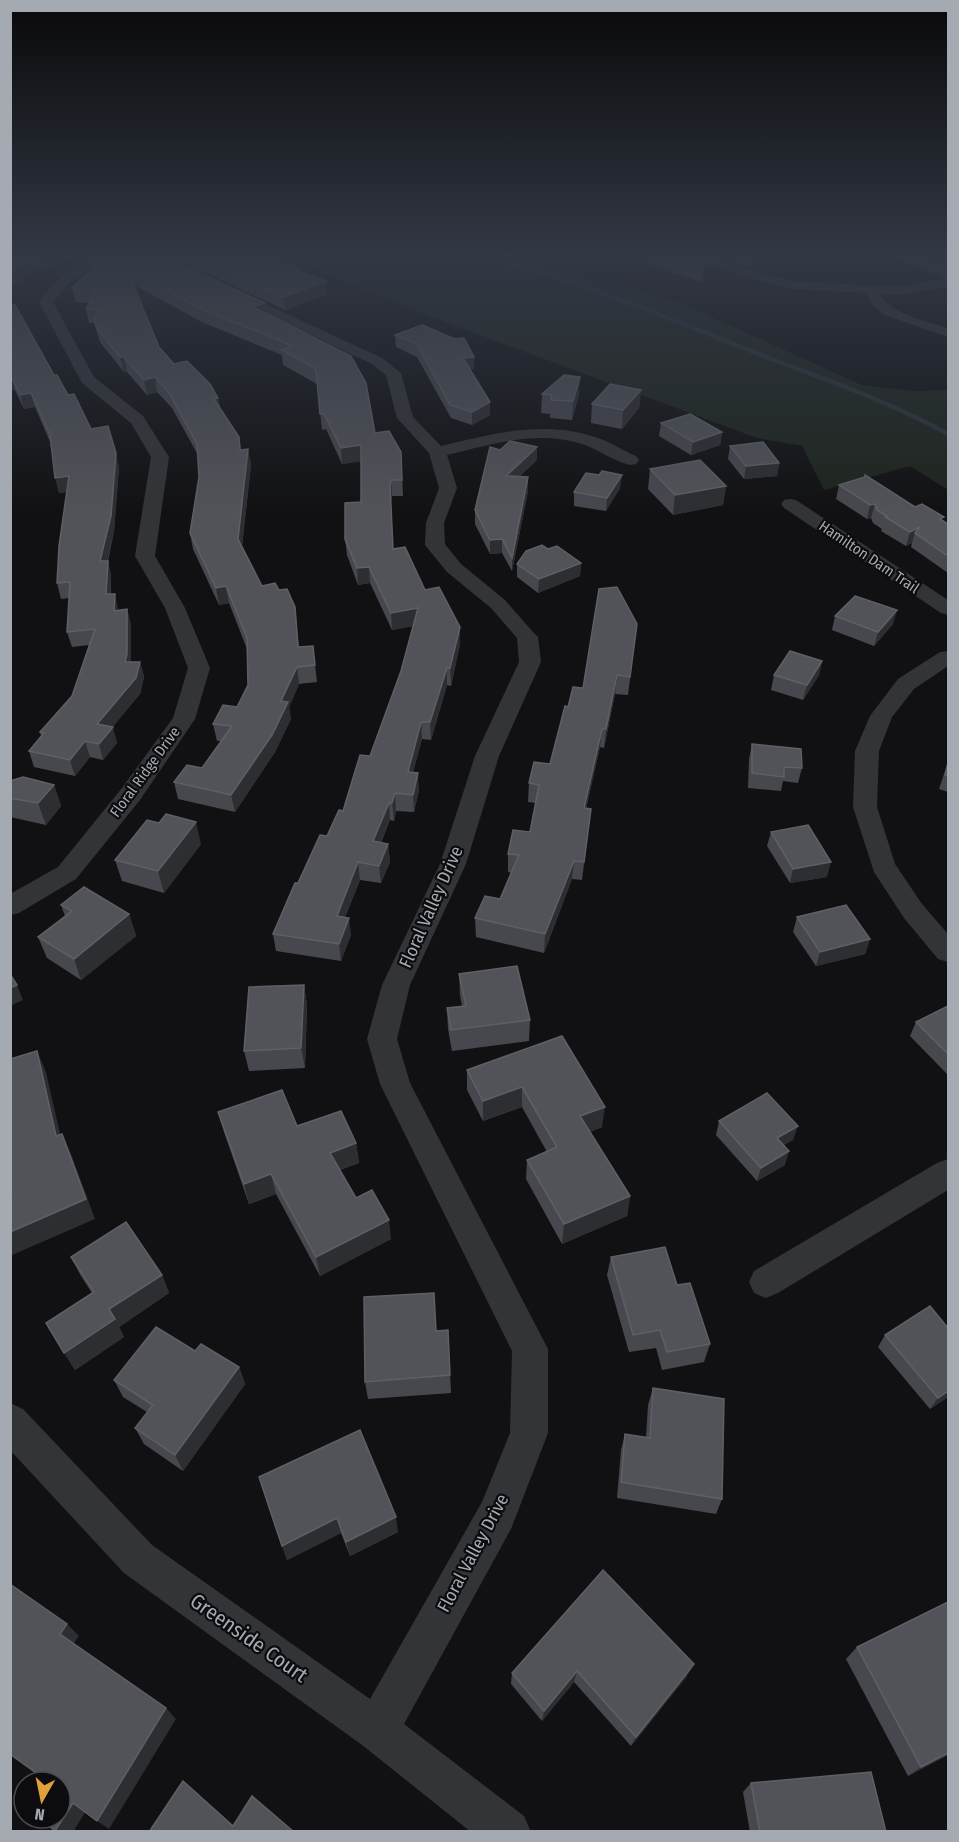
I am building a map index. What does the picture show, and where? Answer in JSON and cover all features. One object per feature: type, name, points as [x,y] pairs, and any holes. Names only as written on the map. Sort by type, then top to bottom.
[{"type":"street","name":"Floral Ridge Drive","points":[[10,906],[67,873],[131,794],[184,719],[199,668],[175,608],[145,556],[160,457],[137,420],[88,380],[66,340]]},
{"type":"street","name":"Floral Valley Drive","points":[[332,340],[376,361],[393,373],[405,418],[437,452],[448,488],[435,523],[435,545],[454,568],[498,604],[527,637],[530,662],[487,756],[453,864],[396,985],[382,1039],[395,1084],[530,1349],[529,1433],[496,1515],[377,1730]]},
{"type":"street","points":[[437,452],[506,436],[548,434],[586,440],[630,460]]},
{"type":"street","name":"Hamilton Dam Trail","points":[[790,504],[948,609]]},
{"type":"street","points":[[948,657],[906,684],[881,716],[867,751],[865,807],[883,866],[913,911],[948,952]]},
{"type":"street","points":[[766,1282],[948,1173]]},
{"type":"street","name":"Greenside Court","points":[[10,1422],[138,1559],[377,1730],[508,1832]]},
{"type":"shaded area","points":[[493,340],[762,340],[862,385],[912,391],[948,390],[948,490],[910,466],[824,490],[802,446],[757,438]]},
{"type":"building","points":[[10,340],[34,340],[68,395],[74,394],[91,429],[108,426],[116,453],[111,516],[100,561],[108,561],[106,594],[115,594],[114,611],[127,609],[125,662],[140,662],[136,678],[97,724],[113,727],[99,744],[85,741],[70,760],[29,751],[44,733],[40,732],[72,696],[95,629],[67,632],[70,582],[57,583],[59,546],[69,476],[55,478],[50,435],[31,393],[20,395],[10,376]]},
{"type":"building","points":[[106,340],[156,340],[159,347],[174,364],[187,361],[210,384],[218,398],[214,399],[239,437],[240,450],[248,449],[238,539],[262,586],[275,583],[279,590],[287,589],[295,607],[298,647],[313,646],[315,665],[297,667],[281,701],[288,702],[272,735],[231,795],[174,782],[187,765],[202,768],[232,726],[213,724],[223,705],[237,707],[248,685],[247,638],[226,586],[216,588],[190,533],[199,477],[197,444],[169,393],[155,377],[144,380],[124,357],[120,357]]},
{"type":"building","points":[[278,340],[319,340],[351,356],[366,383],[375,433],[389,431],[401,452],[402,480],[391,480],[390,485],[393,549],[405,547],[425,590],[439,587],[460,627],[450,668],[447,668],[430,722],[421,722],[408,772],[418,773],[413,795],[395,793],[392,803],[389,803],[373,841],[388,844],[379,866],[358,862],[337,916],[349,918],[339,944],[273,934],[295,883],[298,883],[320,835],[327,836],[339,810],[343,811],[360,755],[370,756],[401,671],[418,608],[391,613],[369,567],[357,568],[345,539],[345,503],[361,502],[361,445],[341,448],[324,414],[320,414],[316,369],[281,350],[293,346]]},
{"type":"building","points":[[407,340],[465,340],[474,357],[463,358],[490,402],[472,412],[450,405],[417,344]]},
{"type":"building","points":[[564,375],[580,377],[573,401],[551,400],[552,395],[542,394]]},
{"type":"building","points":[[610,384],[641,390],[623,410],[592,404]]},
{"type":"building","points":[[690,414],[722,432],[693,442],[661,423]]},
{"type":"building","points":[[510,441],[537,447],[506,476],[528,477],[512,558],[502,539],[490,540],[475,510],[490,447],[500,450]]},
{"type":"building","points":[[763,442],[779,463],[746,466],[730,446]]},
{"type":"building","points":[[700,460],[726,486],[675,495],[650,469]]},
{"type":"building","points":[[602,471],[622,475],[607,498],[574,492],[586,473],[599,475]]},
{"type":"building","points":[[865,475],[915,507],[922,504],[944,517],[940,519],[948,524],[948,556],[915,533],[920,527],[910,532],[885,517],[887,516],[877,510],[875,504],[870,505],[839,485],[865,477]]},
{"type":"building","points":[[542,545],[548,549],[557,546],[581,563],[539,579],[517,564],[526,551]]},
{"type":"building","points":[[617,587],[637,624],[630,677],[617,675],[606,729],[602,729],[584,808],[591,809],[584,862],[574,861],[545,934],[475,918],[485,896],[500,899],[519,855],[508,854],[513,830],[530,832],[539,785],[529,783],[534,762],[550,764],[565,706],[568,707],[573,687],[583,688],[599,589]]},
{"type":"building","points":[[855,596],[897,610],[878,632],[835,616]]},
{"type":"building","points":[[790,651],[822,661],[807,685],[774,675]]},
{"type":"building","points":[[752,744],[801,749],[802,768],[784,767],[784,777],[752,773]]},
{"type":"building","points":[[23,777],[54,785],[38,803],[10,798],[10,781]]},
{"type":"building","points":[[166,814],[196,822],[158,871],[115,860],[147,820],[159,823]]},
{"type":"building","points":[[808,825],[831,862],[793,869],[771,832]]},
{"type":"building","points":[[84,887],[129,914],[74,959],[38,937],[72,911],[61,905]]},
{"type":"building","points":[[846,905],[870,939],[820,952],[797,917]]},
{"type":"building","points":[[517,966],[530,1020],[451,1030],[447,1008],[466,1006],[459,974]]},
{"type":"building","points":[[10,974],[17,985],[10,988]]},
{"type":"building","points":[[304,985],[301,1048],[244,1051],[249,987]]},
{"type":"building","points":[[948,1006],[948,1054],[916,1022]]},
{"type":"building","points":[[562,1036],[605,1107],[580,1116],[630,1196],[564,1224],[527,1160],[557,1147],[522,1087],[483,1101],[467,1070]]},
{"type":"building","points":[[37,1051],[56,1136],[62,1134],[86,1199],[10,1232],[10,1197],[12,1196],[10,1191],[10,1059]]},
{"type":"building","points":[[282,1090],[297,1126],[341,1111],[356,1143],[330,1153],[356,1198],[372,1190],[389,1220],[316,1257],[271,1174],[244,1184],[218,1112]]},
{"type":"building","points":[[767,1093],[798,1126],[777,1138],[789,1151],[761,1168],[719,1121]]},
{"type":"building","points":[[126,1222],[162,1275],[109,1309],[115,1319],[64,1353],[46,1323],[94,1292],[71,1257]]},
{"type":"building","points":[[665,1247],[677,1285],[690,1283],[710,1344],[667,1352],[660,1330],[633,1335],[611,1257]]},
{"type":"building","points":[[434,1293],[436,1331],[448,1330],[450,1375],[365,1382],[364,1297]]},
{"type":"building","points":[[930,1306],[948,1328],[948,1391],[938,1398],[885,1335]]},
{"type":"building","points":[[156,1327],[195,1351],[201,1344],[239,1367],[175,1455],[135,1428],[153,1405],[114,1380]]},
{"type":"building","points":[[653,1388],[724,1399],[722,1499],[621,1482],[625,1434],[650,1438]]},
{"type":"building","points":[[360,1430],[396,1517],[346,1542],[337,1518],[282,1546],[259,1477]]},
{"type":"building","points":[[603,1570],[694,1664],[636,1737],[577,1671],[544,1711],[512,1673]]},
{"type":"building","points":[[10,1584],[67,1624],[60,1634],[166,1708],[97,1821],[73,1803],[72,1805],[72,1770],[32,1770],[10,1754]]},
{"type":"building","points":[[948,1602],[948,1753],[921,1767],[857,1647]]},
{"type":"building","points":[[871,1772],[886,1832],[760,1832],[751,1783]]},
{"type":"building","points":[[183,1781],[233,1826],[252,1796],[294,1832],[149,1832]]},
{"type":"waterway","points":[[724,340],[903,411],[948,434]]}]
